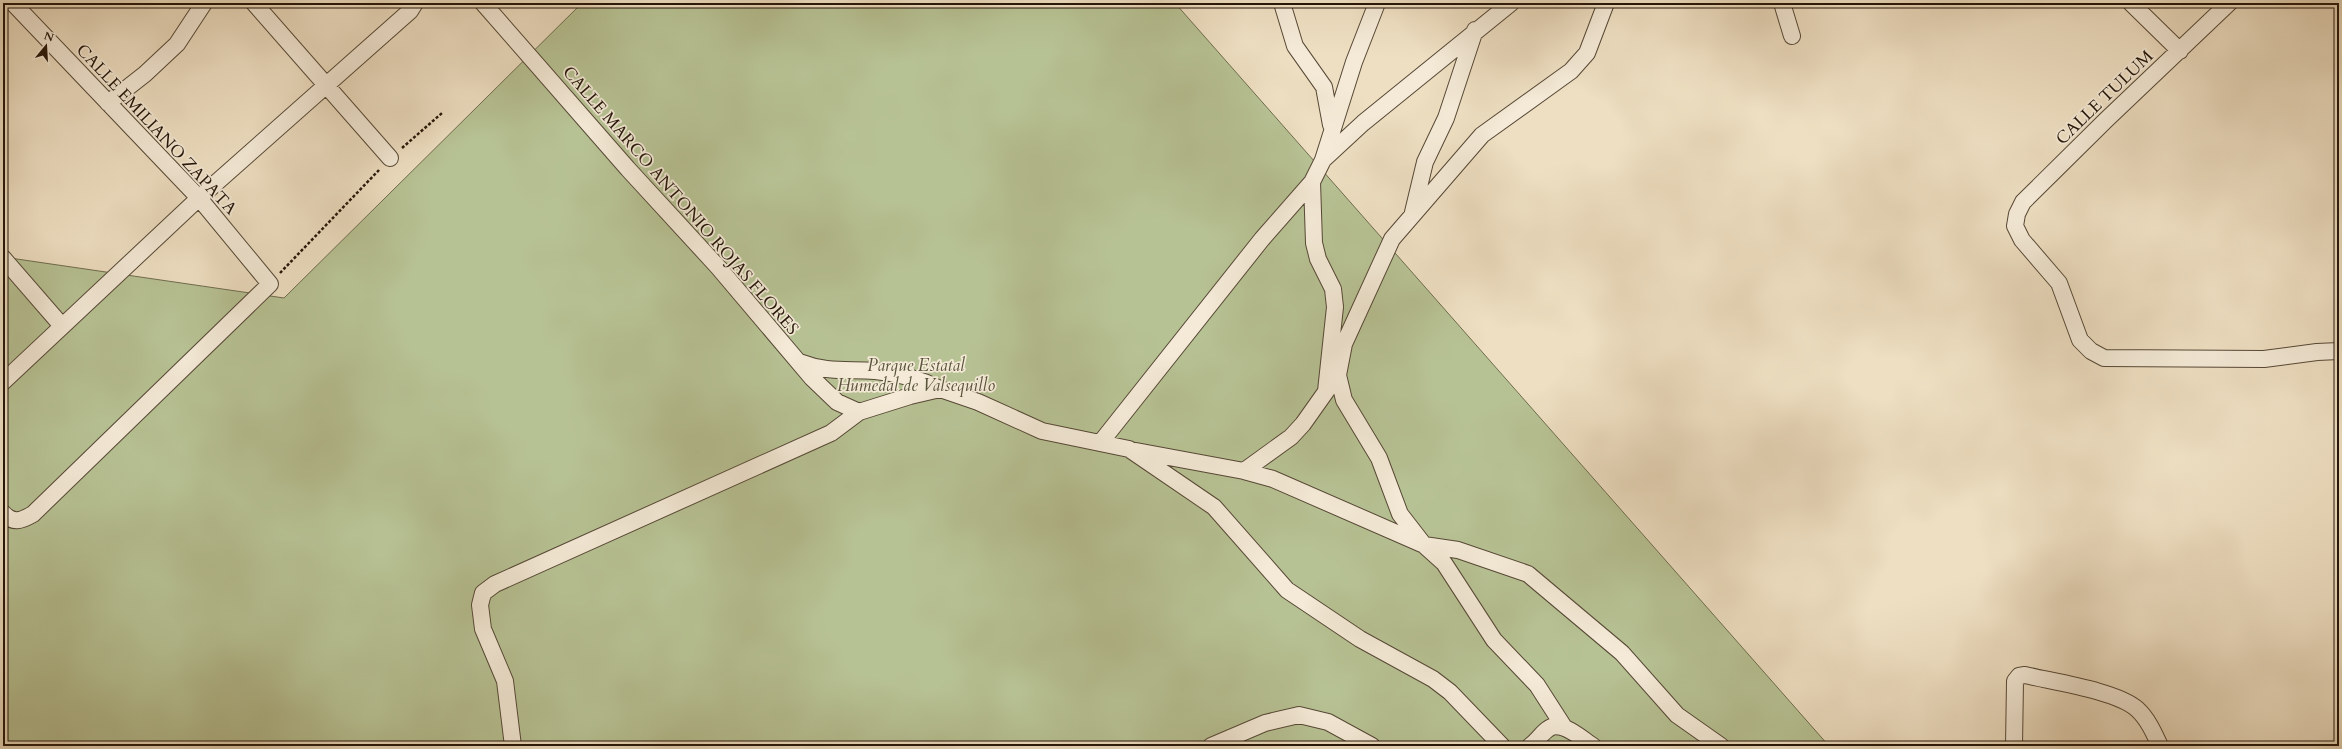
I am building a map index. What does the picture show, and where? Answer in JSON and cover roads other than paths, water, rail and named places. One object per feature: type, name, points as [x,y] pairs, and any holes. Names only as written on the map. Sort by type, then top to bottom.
[{"type":"street","name":"CALLE EMILIANO ZAPATA","points":[[3,513],[9,519],[20,521],[33,514],[270,284],[199,198],[12,3]]},
{"type":"street","points":[[108,103],[145,74],[177,44],[204,3]]},
{"type":"street","points":[[254,3],[390,158]]},
{"type":"street","points":[[3,382],[199,198],[328,86],[410,11],[415,3]]},
{"type":"street","name":"CALLE MARCO ANTONIO ROJAS FLORES","points":[[483,3],[628,169],[718,267],[799,362],[837,402],[859,412]]},
{"type":"street","points":[[1101,442],[1262,239],[1312,182],[1323,160],[1364,33],[1377,3]]},
{"type":"street","points":[[1323,160],[1363,123],[1475,30],[1511,3]]},
{"type":"street","points":[[1593,746],[1564,727],[1537,685],[1494,640],[1444,563],[1424,545],[1400,514],[1379,458],[1344,400],[1338,375],[1344,344],[1392,239],[1482,135],[1571,71],[1587,53],[1606,3]]},
{"type":"street","points":[[1782,3],[1792,36]]},
{"type":"street","points":[[2131,3],[2180,51]]},
{"type":"street","name":"CALLE TULUM","points":[[2229,3],[2106,120],[2023,202],[2017,214],[2015,226],[2022,240],[2059,283],[2080,340],[2091,351],[2104,358],[2264,359],[2317,352],[2339,351]]},
{"type":"street","points":[[1286,6],[1295,46],[1324,87],[1332,129]]},
{"type":"street","points":[[1412,216],[1425,162],[1446,118],[1475,30]]},
{"type":"street","points":[[1312,182],[1314,243],[1318,259],[1333,289],[1335,307],[1326,391]]},
{"type":"street","points":[[3,258],[62,326]]},
{"type":"street","points":[[799,362],[816,369],[830,371],[876,371],[907,376],[978,402],[1032,427],[1129,449],[1244,471],[1273,479],[1424,545],[1458,550],[1528,574],[1622,653],[1678,715],[1721,746]]},
{"type":"street","points":[[1244,471],[1291,437],[1304,424],[1338,375]]},
{"type":"street","points":[[513,746],[505,681],[483,629],[480,605],[483,593],[495,584],[832,433],[859,412],[910,396],[940,389]]},
{"type":"street","points":[[1129,449],[1214,508],[1287,590],[1360,639],[1433,679],[1450,692],[1502,746]]},
{"type":"street","points":[[2014,746],[2015,681],[2019,676],[2025,675],[2121,698],[2137,709],[2153,729],[2160,746]]},
{"type":"street","points":[[1211,746],[1265,723],[1299,715],[1328,722],[1372,746]]},
{"type":"street","points":[[1530,746],[1550,727],[1564,727]]},
{"type":"park label","name":"Parque Estatal Humedal de Valsequillo","points":[[916,375]]}]
